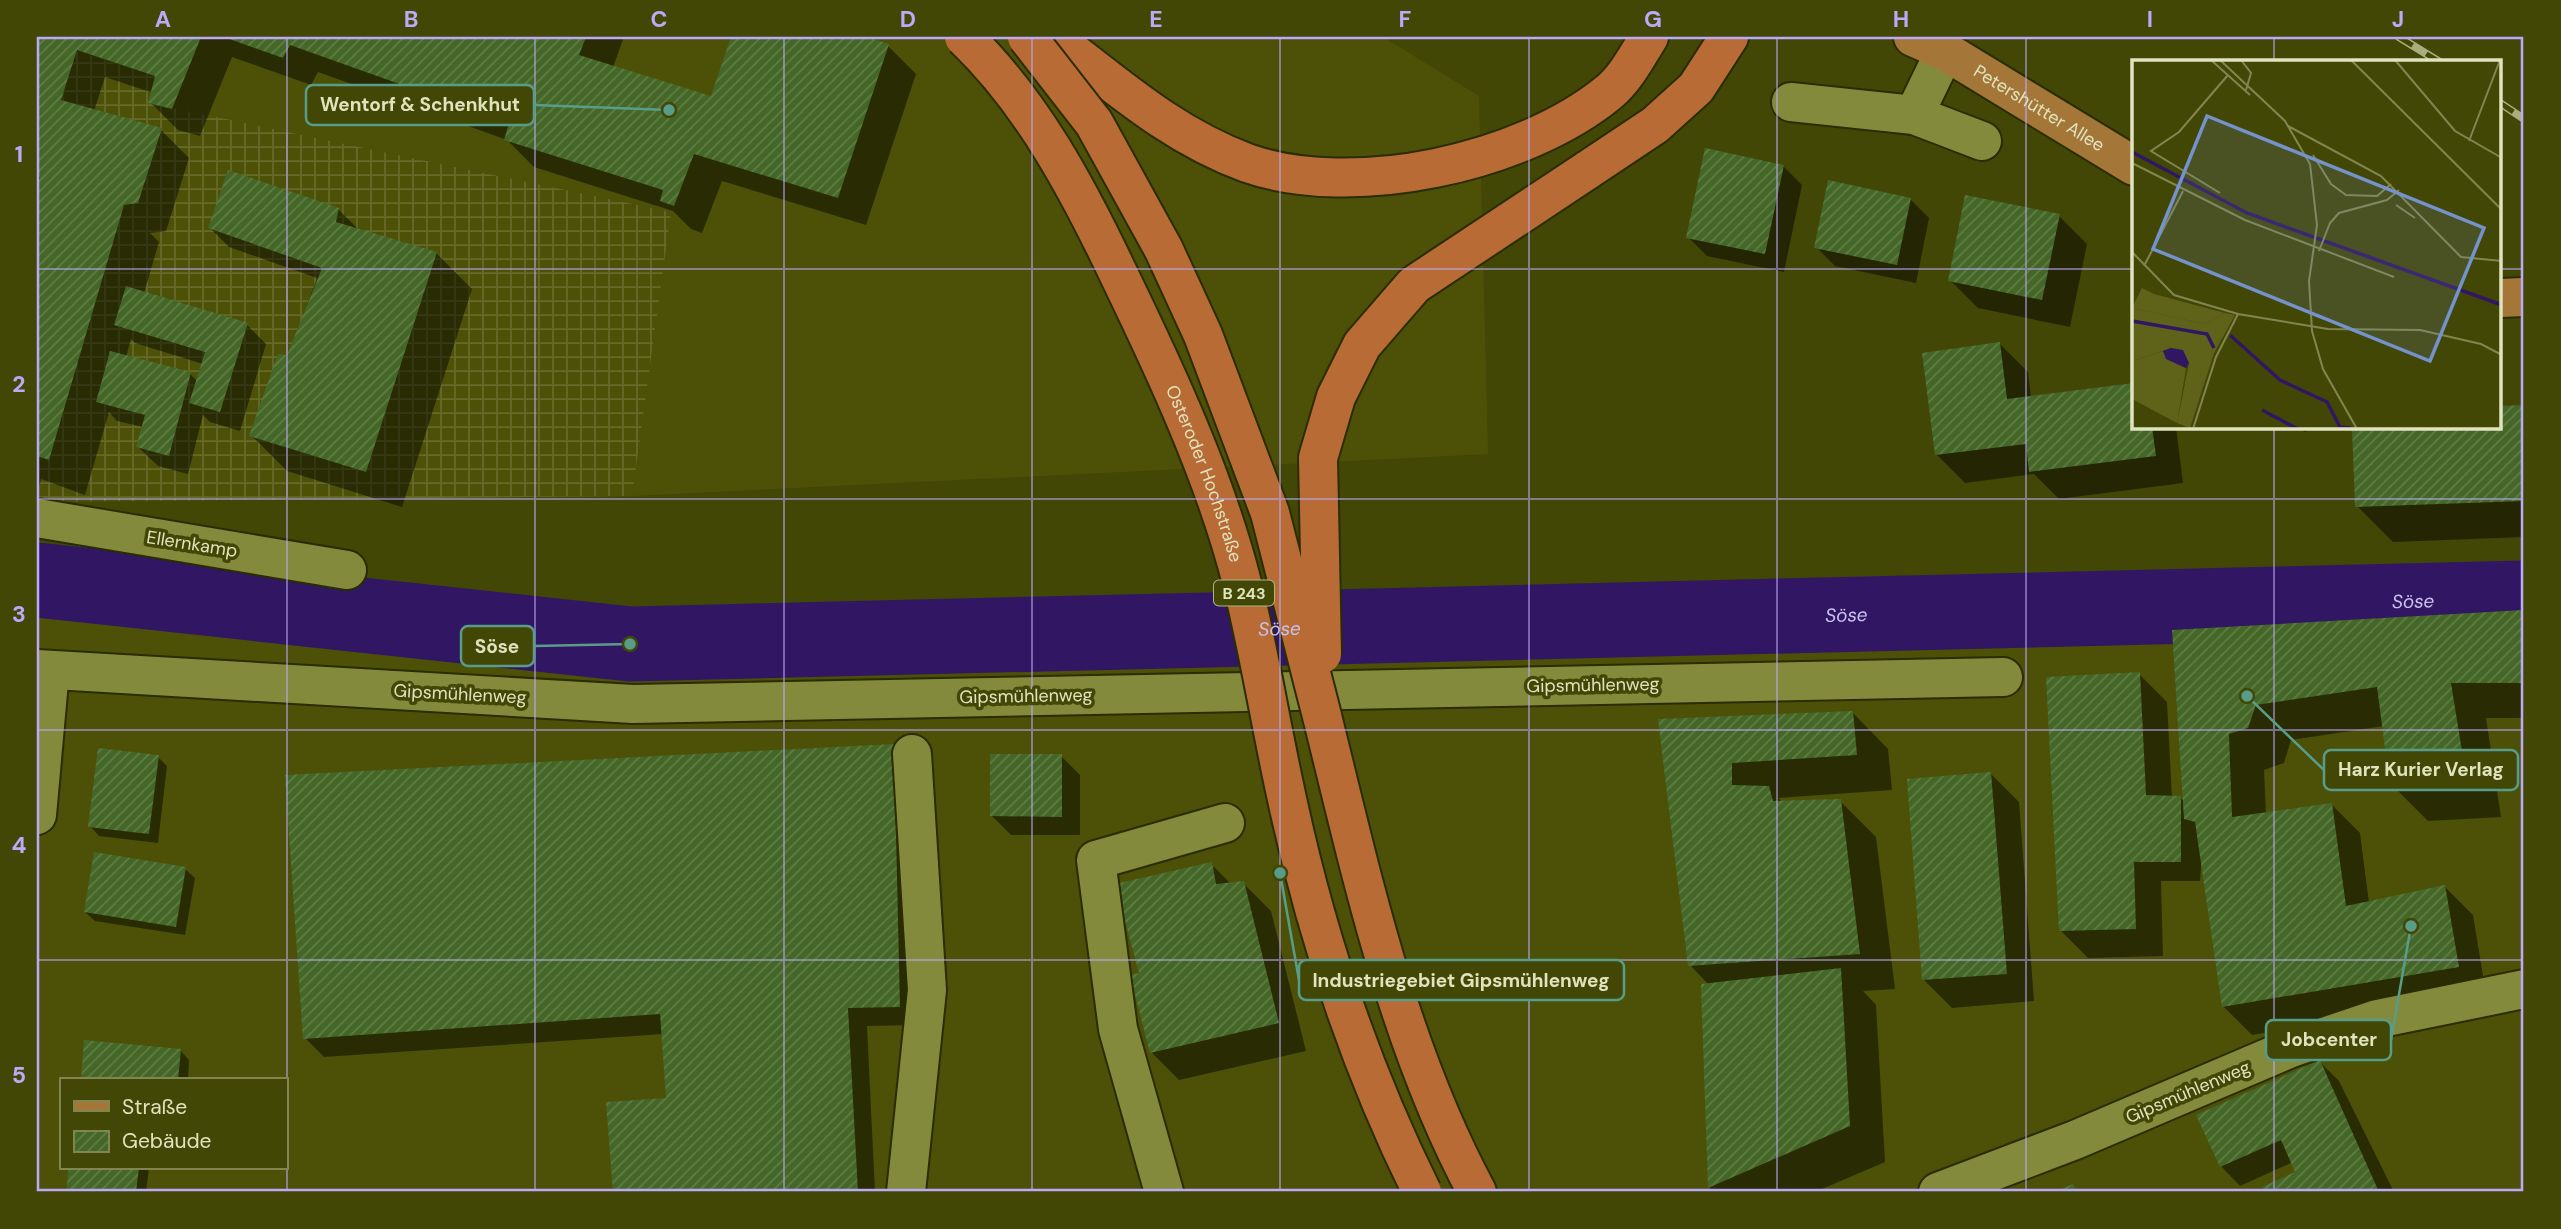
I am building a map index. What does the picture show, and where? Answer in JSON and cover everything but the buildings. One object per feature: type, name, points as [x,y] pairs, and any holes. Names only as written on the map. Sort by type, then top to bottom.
[{"type":"highway","name":"Osteroder Hochstraße","points":[[964,37],[1034,120],[1091,217],[1135,307],[1220,510],[1262,669],[1287,798],[1310,896],[1365,1059],[1396,1140],[1422,1192]]},
{"type":"highway","name":"B 243","points":[[1027,37],[1094,123],[1164,250],[1203,335],[1270,513],[1374,927],[1425,1072],[1461,1163],[1477,1192]]},
{"type":"highway","points":[[1053,37],[1139,107],[1199,142],[1249,163],[1305,175],[1358,176],[1418,172],[1489,156],[1563,123],[1610,91],[1631,66],[1649,37]]},
{"type":"highway","points":[[1322,716],[1318,457],[1341,387],[1362,345],[1414,285],[1656,125],[1696,88],[1729,37]]},
{"type":"main road","name":"Petershütter Allee","points":[[1929,44],[2132,165]]},
{"type":"main road","points":[[2502,298],[2524,297]]},
{"type":"street","name":"Petershütter Allee","points":[[1914,115],[1929,44]]},
{"type":"street","points":[[1791,102],[1914,115],[1982,141]]},
{"type":"street","name":"Ellernkamp","points":[[37,518],[347,569]]},
{"type":"street","points":[[37,816],[44,670]]},
{"type":"street","name":"Gipsmühlenweg","points":[[44,670],[633,704],[2003,677]]},
{"type":"street","points":[[906,1192],[927,990],[912,754]]},
{"type":"street","points":[[1164,1192],[1118,1029],[1096,860],[1225,823]]},
{"type":"street","name":"Gipsmühlenweg","points":[[1938,1192],[2075,1140],[2291,1048],[2377,1019],[2524,989]]},
{"type":"shaded area","points":[[37,37],[1383,37],[1479,96],[1488,454],[632,496],[670,212],[148,103],[77,50]]},
{"type":"shaded area","points":[[37,38],[155,76],[149,103],[671,212],[632,496],[37,502]]},
{"type":"shaded area","points":[[37,603],[615,666],[2172,630],[2524,610],[2524,1192],[37,1192]]},
{"type":"waterway","name":"Söse","points":[[37,580],[630,644],[2524,598]]},
{"type":"railway","points":[[2399,37],[2436,60]]},
{"type":"railway","points":[[2502,104],[2524,119]]},
{"type":"place","name":"Wentorf & Schenkhut","points":[[669,110]]},
{"type":"place","name":"Söse","points":[[630,644]]},
{"type":"place","name":"Harz Kurier Verlag","points":[[2247,696]]},
{"type":"place","name":"Industriegebiet Gipsmühlenweg","points":[[1280,873]]},
{"type":"place","name":"Jobcenter","points":[[2411,926]]}]
